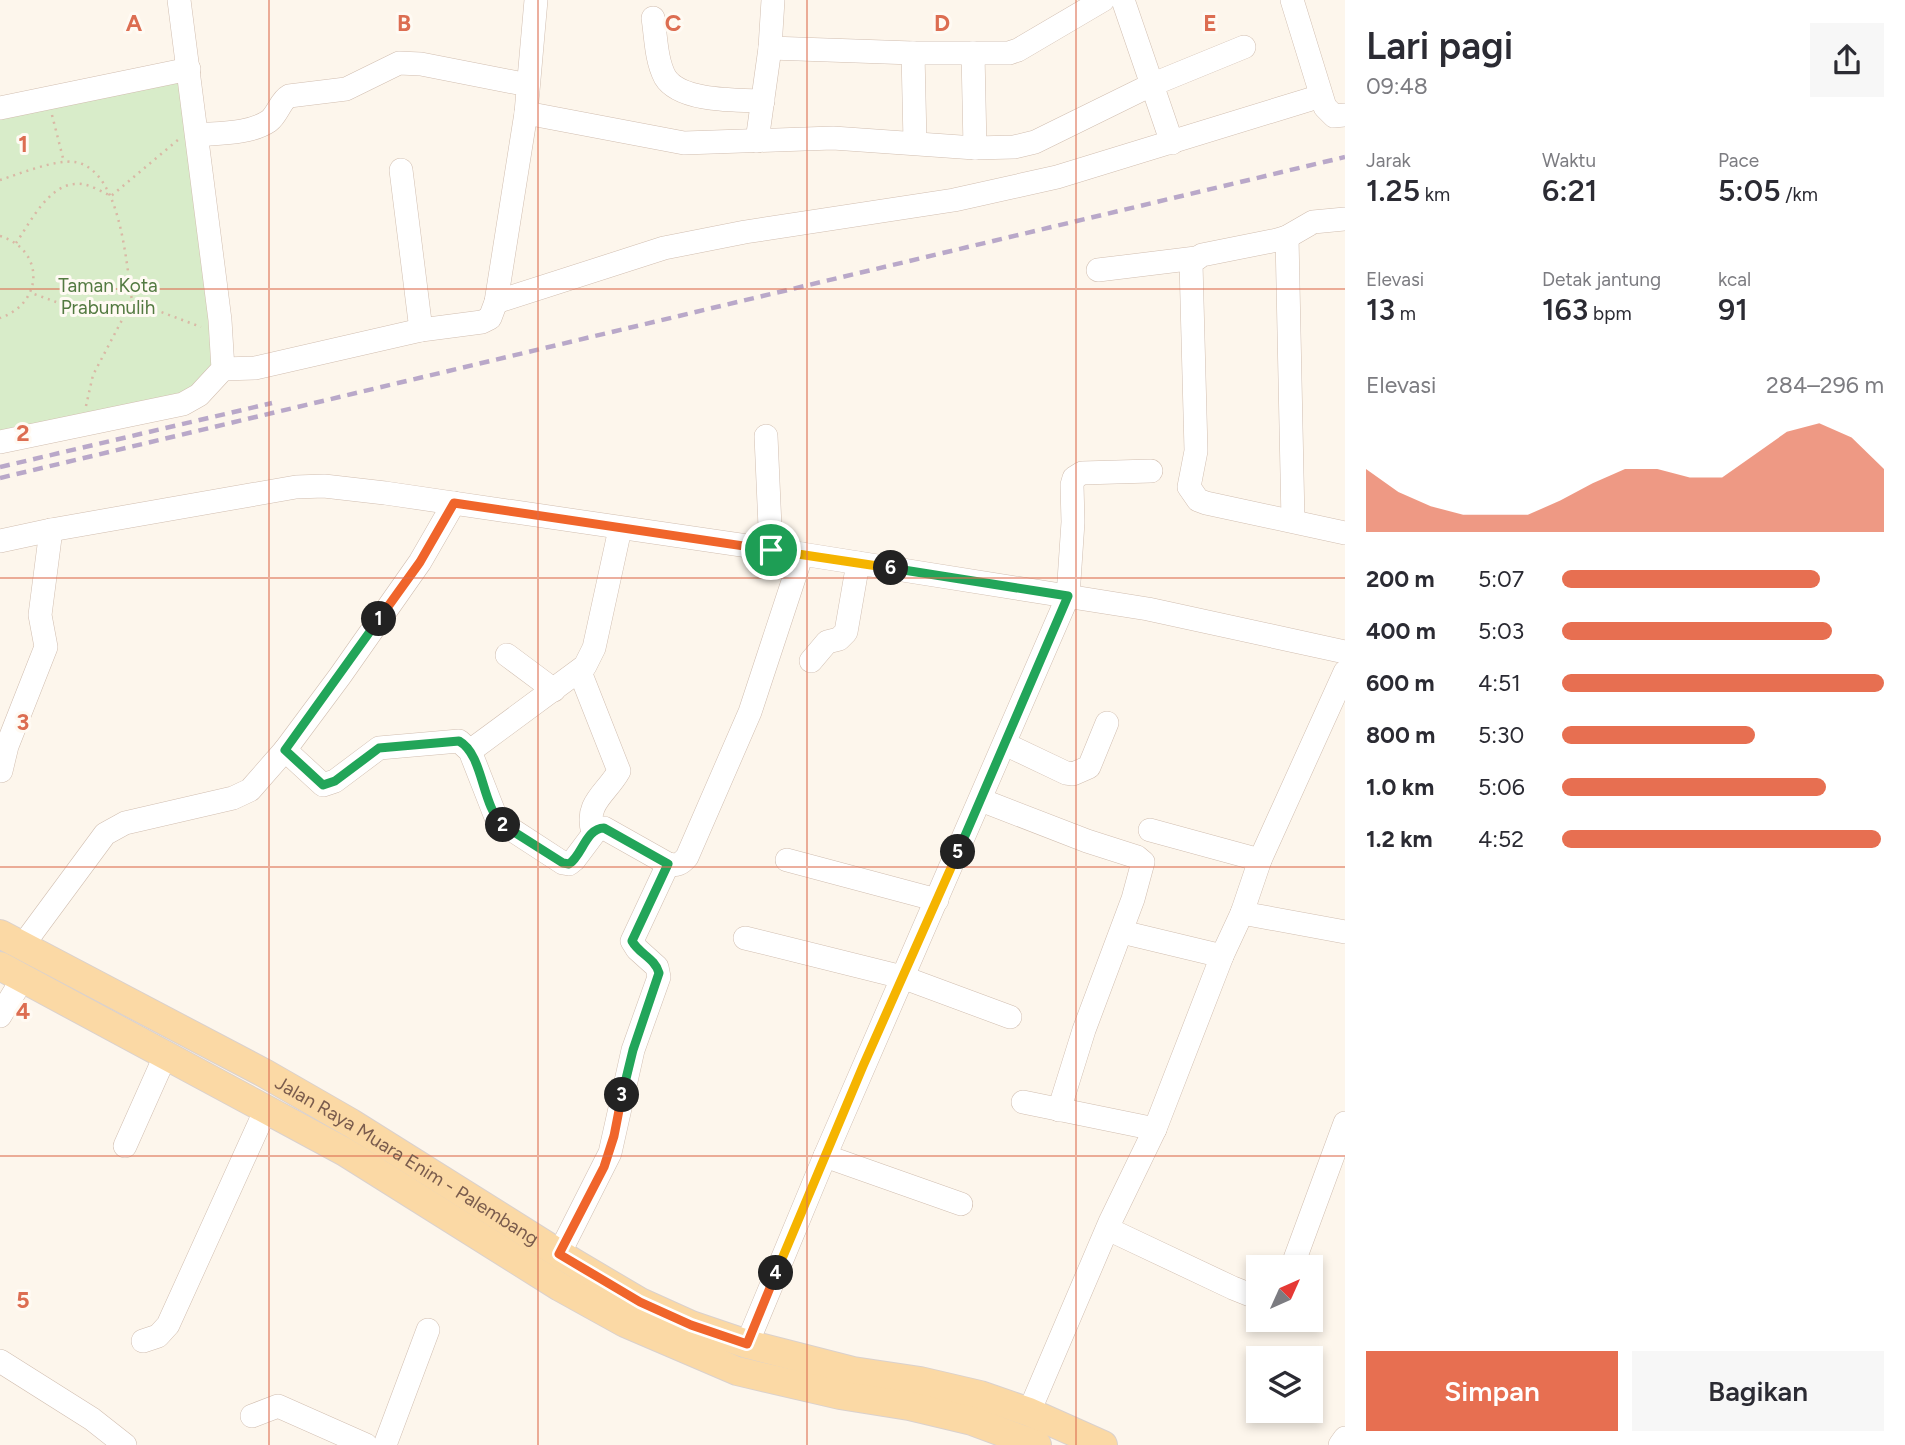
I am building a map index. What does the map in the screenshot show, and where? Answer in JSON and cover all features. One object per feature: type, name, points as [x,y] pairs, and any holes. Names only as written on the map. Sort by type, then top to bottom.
[{"type":"main road","name":"Jalan Raya Muara Enim - Palembang","points":[[11,939],[351,1123],[640,1302],[691,1325],[747,1344],[853,1371],[920,1381],[980,1395],[1029,1412],[1103,1445]]},
{"type":"main road","name":"Jalan Raya Muara Enim - Palembang","points":[[12,972],[357,1159],[560,1287],[625,1323],[737,1371],[972,1421],[1037,1445]]},
{"type":"main road","points":[[77,1007],[88,980]]},
{"type":"main road","points":[[110,1025],[123,998]]},
{"type":"street","points":[[0,442],[183,404],[199,395],[223,369],[222,335],[179,0]]},
{"type":"street","points":[[223,369],[255,368],[421,330],[482,322],[493,314],[526,113],[537,0]]},
{"type":"street","points":[[757,141],[770,48],[773,0]]},
{"type":"street","points":[[770,48],[1009,53],[1103,0]]},
{"type":"street","points":[[1123,0],[1172,143]]},
{"type":"street","points":[[1292,0],[1321,96],[1329,113],[1334,116],[1345,115]]},
{"type":"street","points":[[653,18],[660,65],[671,84],[684,92],[709,98],[762,101]]},
{"type":"street","points":[[526,113],[684,143],[833,138],[975,148],[1014,147],[1035,142],[1151,85],[1244,47]]},
{"type":"street","points":[[914,53],[915,142]]},
{"type":"street","points":[[972,53],[975,148]]},
{"type":"street","points":[[197,130],[255,127],[271,119],[289,96],[346,89],[399,63],[421,64],[528,85]]},
{"type":"street","points":[[0,108],[189,69]]},
{"type":"street","points":[[496,302],[664,248],[746,232],[954,200],[1056,177],[1321,96]]},
{"type":"street","points":[[401,170],[421,330]]},
{"type":"street","points":[[1345,219],[1313,222],[1287,237],[1202,255],[1191,263],[1196,451],[1189,487],[1198,500],[1206,503],[1345,533]]},
{"type":"street","points":[[1287,237],[1293,521]]},
{"type":"street","points":[[1098,270],[1196,258]]},
{"type":"street","points":[[766,436],[771,550]]},
{"type":"street","points":[[747,1344],[825,1156],[1068,596],[1074,478],[1082,472],[1151,471]]},
{"type":"street","points":[[0,541],[296,487],[336,487],[802,554],[1068,596],[1160,612],[1345,652]]},
{"type":"street","points":[[11,939],[113,828],[241,795],[250,790],[285,750],[420,562],[454,503]]},
{"type":"street","points":[[470,751],[580,671],[590,658],[620,529]]},
{"type":"street","points":[[1,771],[7,746],[46,647],[40,615],[51,530]]},
{"type":"street","points":[[285,750],[323,785],[335,781],[372,752],[388,746],[459,741],[470,751],[492,812],[503,826],[563,863],[569,864],[574,860],[593,832],[604,828],[668,864],[682,863],[750,712],[802,554]]},
{"type":"street","points":[[811,661],[827,642],[839,639],[846,632],[858,563]]},
{"type":"street","points":[[507,655],[554,690]]},
{"type":"street","points":[[580,671],[619,771],[592,807],[590,821],[593,832]]},
{"type":"street","points":[[1029,1412],[1108,1228],[1155,1129],[1222,956],[1242,913],[1260,860],[1345,672]]},
{"type":"street","points":[[1005,744],[1073,774],[1089,766],[1107,723]]},
{"type":"street","points":[[981,800],[1142,859],[1144,865],[1122,932],[1084,1030],[1059,1110]]},
{"type":"street","points":[[1150,830],[1260,860]]},
{"type":"street","points":[[787,860],[937,900]]},
{"type":"street","points":[[559,1254],[610,1153],[633,1050],[659,977],[657,967],[632,941],[668,864]]},
{"type":"street","points":[[1242,913],[1345,932]]},
{"type":"street","points":[[1122,932],[1222,956]]},
{"type":"street","points":[[745,938],[902,977],[1010,1017]]},
{"type":"street","points":[[0,1016],[12,972]]},
{"type":"street","points":[[125,1146],[166,1054]]},
{"type":"street","points":[[1023,1102],[1155,1129]]},
{"type":"street","points":[[143,1341],[158,1336],[168,1325],[266,1109]]},
{"type":"street","points":[[1296,1255],[1345,1123]]},
{"type":"street","points":[[825,1156],[961,1204]]},
{"type":"street","points":[[1108,1228],[1246,1293]]},
{"type":"street","points":[[384,1445],[428,1330]]},
{"type":"street","points":[[0,1361],[92,1419],[125,1445]]},
{"type":"street","points":[[252,1416],[278,1406],[366,1445]]},
{"type":"street","points":[[1340,1445],[1345,1438]]},
{"type":"path","points":[[47,98],[64,162]]},
{"type":"path","points":[[111,196],[197,130]]},
{"type":"path","points":[[0,180],[64,162],[76,162],[103,180],[111,196],[132,301],[93,375],[82,427]]},
{"type":"path","points":[[16,243],[54,191],[74,184],[89,185],[111,196]]},
{"type":"path","points":[[0,236],[16,243],[27,254],[34,273],[31,293],[20,309],[0,317]]},
{"type":"path","points":[[31,293],[95,312],[119,309],[132,301]]},
{"type":"path","points":[[132,301],[222,335]]},
{"type":"green space","name":"Taman Kota Prabumulih","points":[[187,73],[221,358],[203,381],[180,393],[0,435],[0,109]]},
{"type":"railway","points":[[0,478],[1345,157]]},
{"type":"railway","points":[[0,467],[272,403]]},
{"type":"route","points":[[454,503],[771,550],[1068,596],[825,1156],[747,1344],[691,1325],[640,1302],[559,1254],[610,1153],[633,1050],[659,977],[657,967],[632,941],[668,864],[604,828],[593,832],[574,860],[569,864],[563,863],[497,820],[470,751],[459,741],[379,748],[335,781],[323,785],[285,750],[420,562],[454,503]]}]
